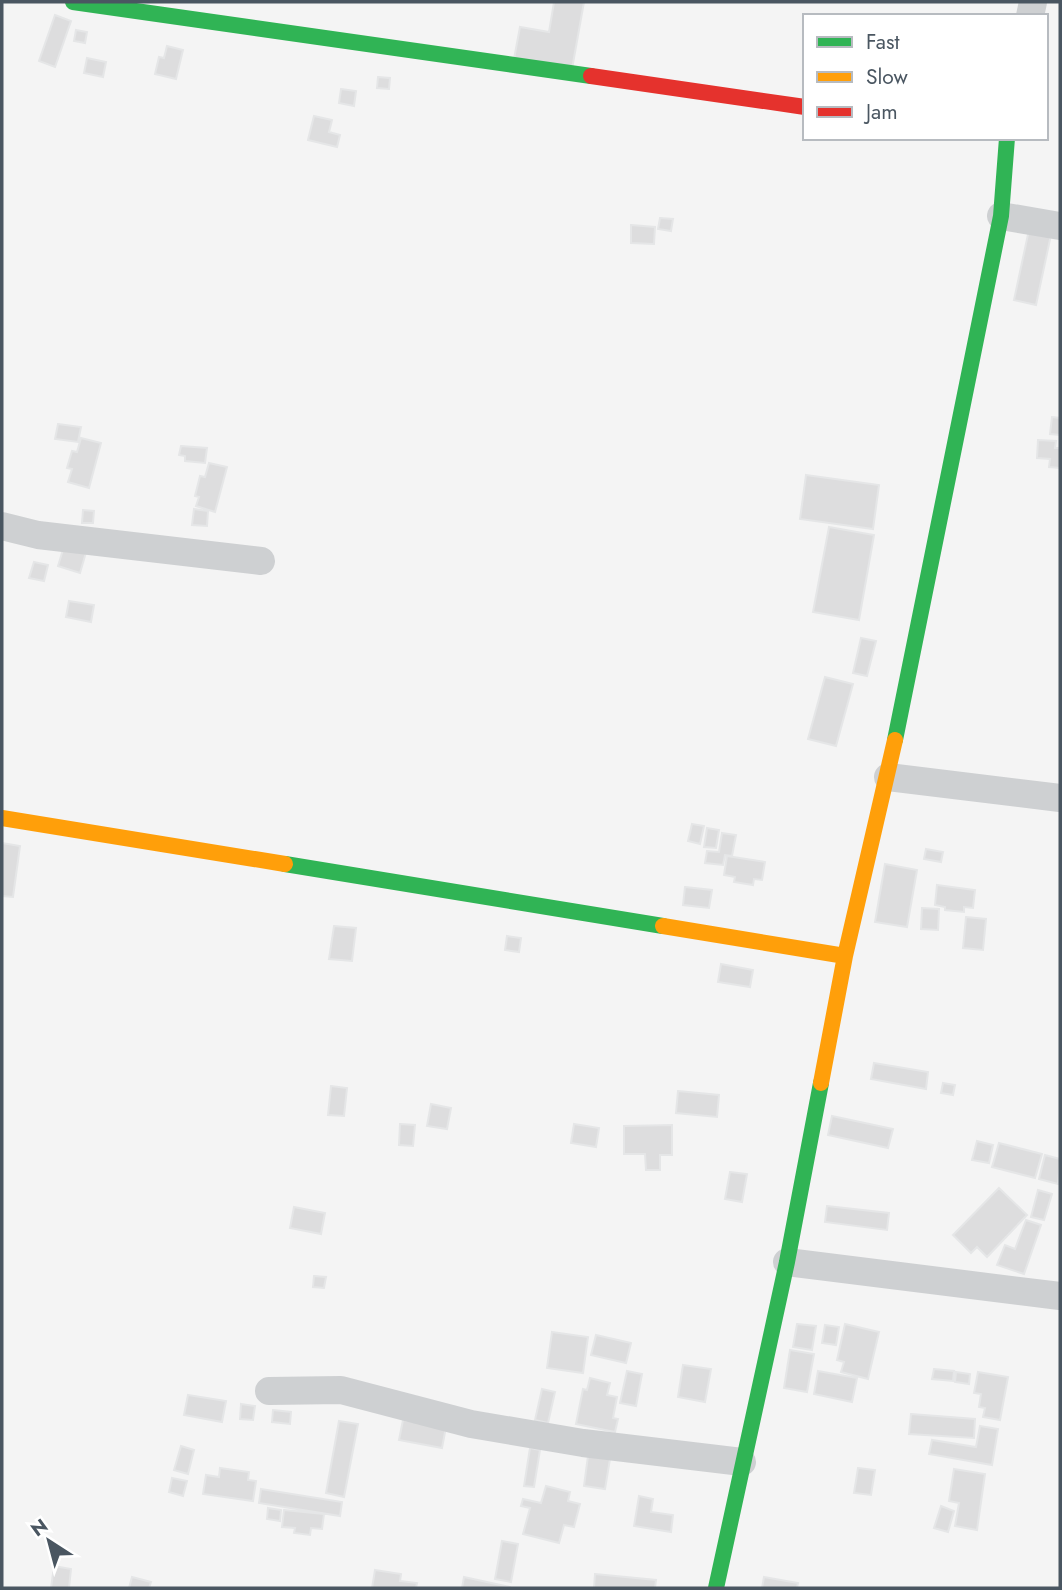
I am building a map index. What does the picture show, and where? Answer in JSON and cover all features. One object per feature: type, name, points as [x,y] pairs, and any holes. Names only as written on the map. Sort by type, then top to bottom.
[{"type":"street","points":[[73,2],[803,107]]},
{"type":"street","points":[[716,1588],[787,1262],[845,956],[888,777],[1001,216],[1007,140]]},
{"type":"street","points":[[1001,216],[1060,226]]},
{"type":"street","points":[[2,526],[38,534],[261,561]]},
{"type":"street","points":[[888,777],[1060,798]]},
{"type":"street","points":[[2,817],[845,956]]},
{"type":"street","points":[[787,1262],[1060,1296]]},
{"type":"street","points":[[269,1391],[341,1390],[471,1424],[583,1443],[742,1462]]},
{"type":"building","points":[[554,2],[584,2],[572,69],[514,59],[520,27],[549,32]]},
{"type":"building","points":[[55,15],[71,21],[55,67],[39,61]]},
{"type":"building","points":[[76,30],[87,32],[85,43],[74,41]]},
{"type":"building","points":[[167,46],[183,50],[176,79],[155,74],[159,57],[164,58]]},
{"type":"building","points":[[87,58],[106,62],[103,77],[84,73]]},
{"type":"building","points":[[378,77],[390,78],[389,89],[377,88]]},
{"type":"building","points":[[341,89],[356,91],[354,106],[339,103]]},
{"type":"building","points":[[314,116],[332,120],[329,132],[340,135],[337,147],[308,140]]},
{"type":"building","points":[[660,218],[673,219],[671,231],[658,229]]},
{"type":"building","points":[[631,225],[655,227],[654,244],[631,243]]},
{"type":"building","points":[[1030,225],[1052,230],[1036,305],[1014,300]]},
{"type":"building","points":[[1052,417],[1060,418],[1060,435],[1050,434]]},
{"type":"building","points":[[58,424],[81,427],[78,442],[55,439]]},
{"type":"building","points":[[81,438],[101,443],[89,488],[68,482],[72,469],[67,468],[72,451],[77,452]]},
{"type":"building","points":[[1038,440],[1056,441],[1055,448],[1060,448],[1060,468],[1049,467],[1050,459],[1037,458]]},
{"type":"building","points":[[181,446],[207,448],[205,463],[185,461],[185,456],[179,455]]},
{"type":"building","points":[[209,463],[227,467],[215,512],[196,506],[199,497],[195,496],[200,476],[205,477]]},
{"type":"building","points":[[806,475],[879,485],[873,529],[800,519]]},
{"type":"building","points":[[194,509],[208,511],[207,526],[192,525]]},
{"type":"building","points":[[83,510],[94,511],[93,523],[82,523]]},
{"type":"building","points":[[829,527],[874,535],[859,620],[813,612]]},
{"type":"building","points":[[65,543],[87,549],[80,573],[58,566]]},
{"type":"building","points":[[34,562],[48,565],[44,581],[29,578]]},
{"type":"building","points":[[69,601],[94,605],[91,622],[66,617]]},
{"type":"building","points":[[861,638],[876,641],[867,676],[853,673]]},
{"type":"building","points":[[825,677],[853,684],[836,746],[808,739]]},
{"type":"building","points":[[692,824],[704,826],[700,844],[688,841]]},
{"type":"building","points":[[707,828],[719,830],[716,848],[704,847]]},
{"type":"building","points":[[722,833],[736,835],[732,856],[725,855],[723,865],[705,863],[707,851],[719,852]]},
{"type":"building","points":[[2,843],[20,846],[13,897],[2,896]]},
{"type":"building","points":[[926,849],[943,852],[941,862],[924,859]]},
{"type":"building","points":[[727,856],[765,862],[762,880],[754,879],[753,885],[734,882],[735,877],[724,875]]},
{"type":"building","points":[[885,864],[917,870],[907,927],[875,922]]},
{"type":"building","points":[[937,885],[975,890],[973,908],[964,907],[964,912],[945,910],[945,907],[935,905]]},
{"type":"building","points":[[685,887],[712,890],[709,908],[683,905]]},
{"type":"building","points":[[922,908],[939,909],[938,930],[921,929]]},
{"type":"building","points":[[966,917],[986,919],[983,950],[963,948]]},
{"type":"building","points":[[334,926],[356,928],[352,961],[329,959]]},
{"type":"building","points":[[507,936],[521,938],[519,952],[505,950]]},
{"type":"building","points":[[721,964],[753,970],[750,987],[718,982]]},
{"type":"building","points":[[874,1063],[928,1072],[926,1089],[871,1079]]},
{"type":"building","points":[[943,1083],[955,1085],[953,1095],[941,1093]]},
{"type":"building","points":[[331,1086],[347,1088],[344,1116],[328,1115]]},
{"type":"building","points":[[678,1091],[719,1095],[717,1117],[676,1113]]},
{"type":"building","points":[[431,1104],[451,1108],[447,1129],[427,1126]]},
{"type":"building","points":[[832,1116],[893,1129],[888,1148],[828,1135]]},
{"type":"building","points":[[400,1124],[415,1125],[413,1146],[399,1145]]},
{"type":"building","points":[[574,1124],[599,1128],[596,1147],[571,1143]]},
{"type":"building","points":[[672,1125],[672,1155],[660,1155],[660,1170],[646,1170],[645,1154],[624,1154],[624,1126]]},
{"type":"building","points":[[977,1141],[993,1145],[989,1163],[972,1160]]},
{"type":"building","points":[[999,1143],[1042,1154],[1035,1178],[992,1167]]},
{"type":"building","points":[[1045,1155],[1060,1159],[1058,1184],[1039,1179]]},
{"type":"building","points":[[730,1172],[747,1174],[742,1202],[725,1199]]},
{"type":"building","points":[[999,1188],[1027,1215],[987,1257],[977,1247],[971,1253],[953,1235]]},
{"type":"building","points":[[1038,1190],[1052,1194],[1044,1220],[1031,1217]]},
{"type":"building","points":[[827,1206],[889,1213],[887,1230],[825,1222]]},
{"type":"building","points":[[294,1207],[325,1213],[321,1234],[290,1228]]},
{"type":"building","points":[[1026,1220],[1041,1225],[1024,1274],[997,1265],[1005,1245],[1015,1249]]},
{"type":"building","points":[[314,1276],[326,1277],[324,1288],[313,1287]]},
{"type":"building","points":[[797,1324],[816,1326],[812,1350],[793,1347]]},
{"type":"building","points":[[845,1324],[879,1332],[868,1379],[841,1372],[844,1362],[837,1360]]},
{"type":"building","points":[[825,1325],[839,1327],[836,1345],[822,1343]]},
{"type":"building","points":[[552,1332],[588,1337],[583,1373],[547,1368]]},
{"type":"building","points":[[596,1335],[631,1343],[626,1363],[591,1355]]},
{"type":"building","points":[[790,1350],[814,1354],[807,1392],[784,1388]]},
{"type":"building","points":[[683,1365],[711,1369],[705,1402],[678,1397]]},
{"type":"building","points":[[934,1369],[954,1371],[953,1381],[932,1379]]},
{"type":"building","points":[[627,1371],[642,1374],[636,1406],[620,1403]]},
{"type":"building","points":[[818,1371],[857,1378],[852,1402],[814,1394]]},
{"type":"building","points":[[956,1372],[970,1374],[969,1384],[955,1382]]},
{"type":"building","points":[[978,1372],[1008,1377],[1000,1420],[983,1417],[985,1408],[979,1407],[981,1394],[974,1393]]},
{"type":"building","points":[[590,1378],[610,1383],[607,1395],[617,1397],[613,1418],[618,1419],[615,1432],[576,1424],[583,1389],[587,1390]]},
{"type":"building","points":[[542,1389],[555,1392],[548,1423],[535,1420]]},
{"type":"building","points":[[188,1395],[226,1401],[222,1422],[184,1415]]},
{"type":"building","points":[[241,1404],[255,1406],[253,1420],[240,1419]]},
{"type":"building","points":[[273,1410],[291,1412],[290,1424],[272,1422]]},
{"type":"building","points":[[911,1414],[975,1419],[974,1438],[909,1434]]},
{"type":"building","points":[[403,1420],[446,1427],[442,1448],[399,1440]]},
{"type":"building","points":[[339,1421],[358,1424],[344,1497],[326,1493]]},
{"type":"building","points":[[980,1426],[998,1429],[992,1465],[929,1454],[932,1440],[976,1447]]},
{"type":"building","points":[[181,1446],[194,1450],[188,1474],[174,1470]]},
{"type":"building","points":[[530,1448],[540,1450],[534,1487],[524,1486]]},
{"type":"building","points":[[588,1456],[610,1459],[605,1489],[584,1486]]},
{"type":"building","points":[[220,1468],[249,1472],[248,1480],[256,1481],[253,1501],[203,1494],[206,1475],[219,1477]]},
{"type":"building","points":[[858,1468],[875,1470],[871,1495],[854,1493]]},
{"type":"building","points":[[954,1469],[985,1474],[977,1530],[955,1526],[959,1503],[949,1501]]},
{"type":"building","points":[[172,1478],[187,1481],[183,1496],[169,1492]]},
{"type":"building","points":[[546,1486],[570,1492],[568,1501],[580,1504],[574,1527],[564,1525],[559,1543],[523,1534],[530,1508],[521,1506],[523,1499],[541,1503]]},
{"type":"building","points":[[261,1489],[342,1502],[340,1516],[259,1503]]},
{"type":"building","points":[[639,1496],[653,1499],[651,1512],[673,1515],[671,1532],[634,1526]]},
{"type":"building","points":[[941,1506],[954,1511],[948,1532],[934,1528]]},
{"type":"building","points":[[268,1508],[281,1510],[280,1521],[267,1519]]},
{"type":"building","points":[[284,1510],[324,1514],[322,1529],[311,1528],[310,1535],[294,1533],[295,1528],[282,1527]]},
{"type":"building","points":[[502,1541],[518,1544],[511,1582],[495,1579]]},
{"type":"building","points":[[54,1566],[71,1569],[69,1588],[51,1588]]},
{"type":"building","points":[[375,1570],[401,1574],[400,1581],[417,1583],[416,1588],[372,1588]]},
{"type":"building","points":[[595,1574],[656,1580],[655,1588],[594,1588]]},
{"type":"building","points":[[132,1577],[151,1582],[149,1588],[129,1588]]},
{"type":"building","points":[[464,1577],[510,1587],[510,1588],[462,1588]]},
{"type":"building","points":[[764,1577],[798,1583],[797,1588],[762,1588]]},
{"type":"traffic: fast","points":[[73,2],[591,76]]},
{"type":"traffic: fast","points":[[895,740],[1001,216],[1007,140]]},
{"type":"traffic: fast","points":[[285,864],[663,926]]},
{"type":"traffic: fast","points":[[716,1588],[787,1262],[821,1083]]},
{"type":"traffic: slow","points":[[821,1083],[845,956],[895,740]]},
{"type":"traffic: slow","points":[[2,818],[285,864]]},
{"type":"traffic: slow","points":[[663,926],[845,956]]},
{"type":"traffic: jam","points":[[591,76],[803,107]]}]
